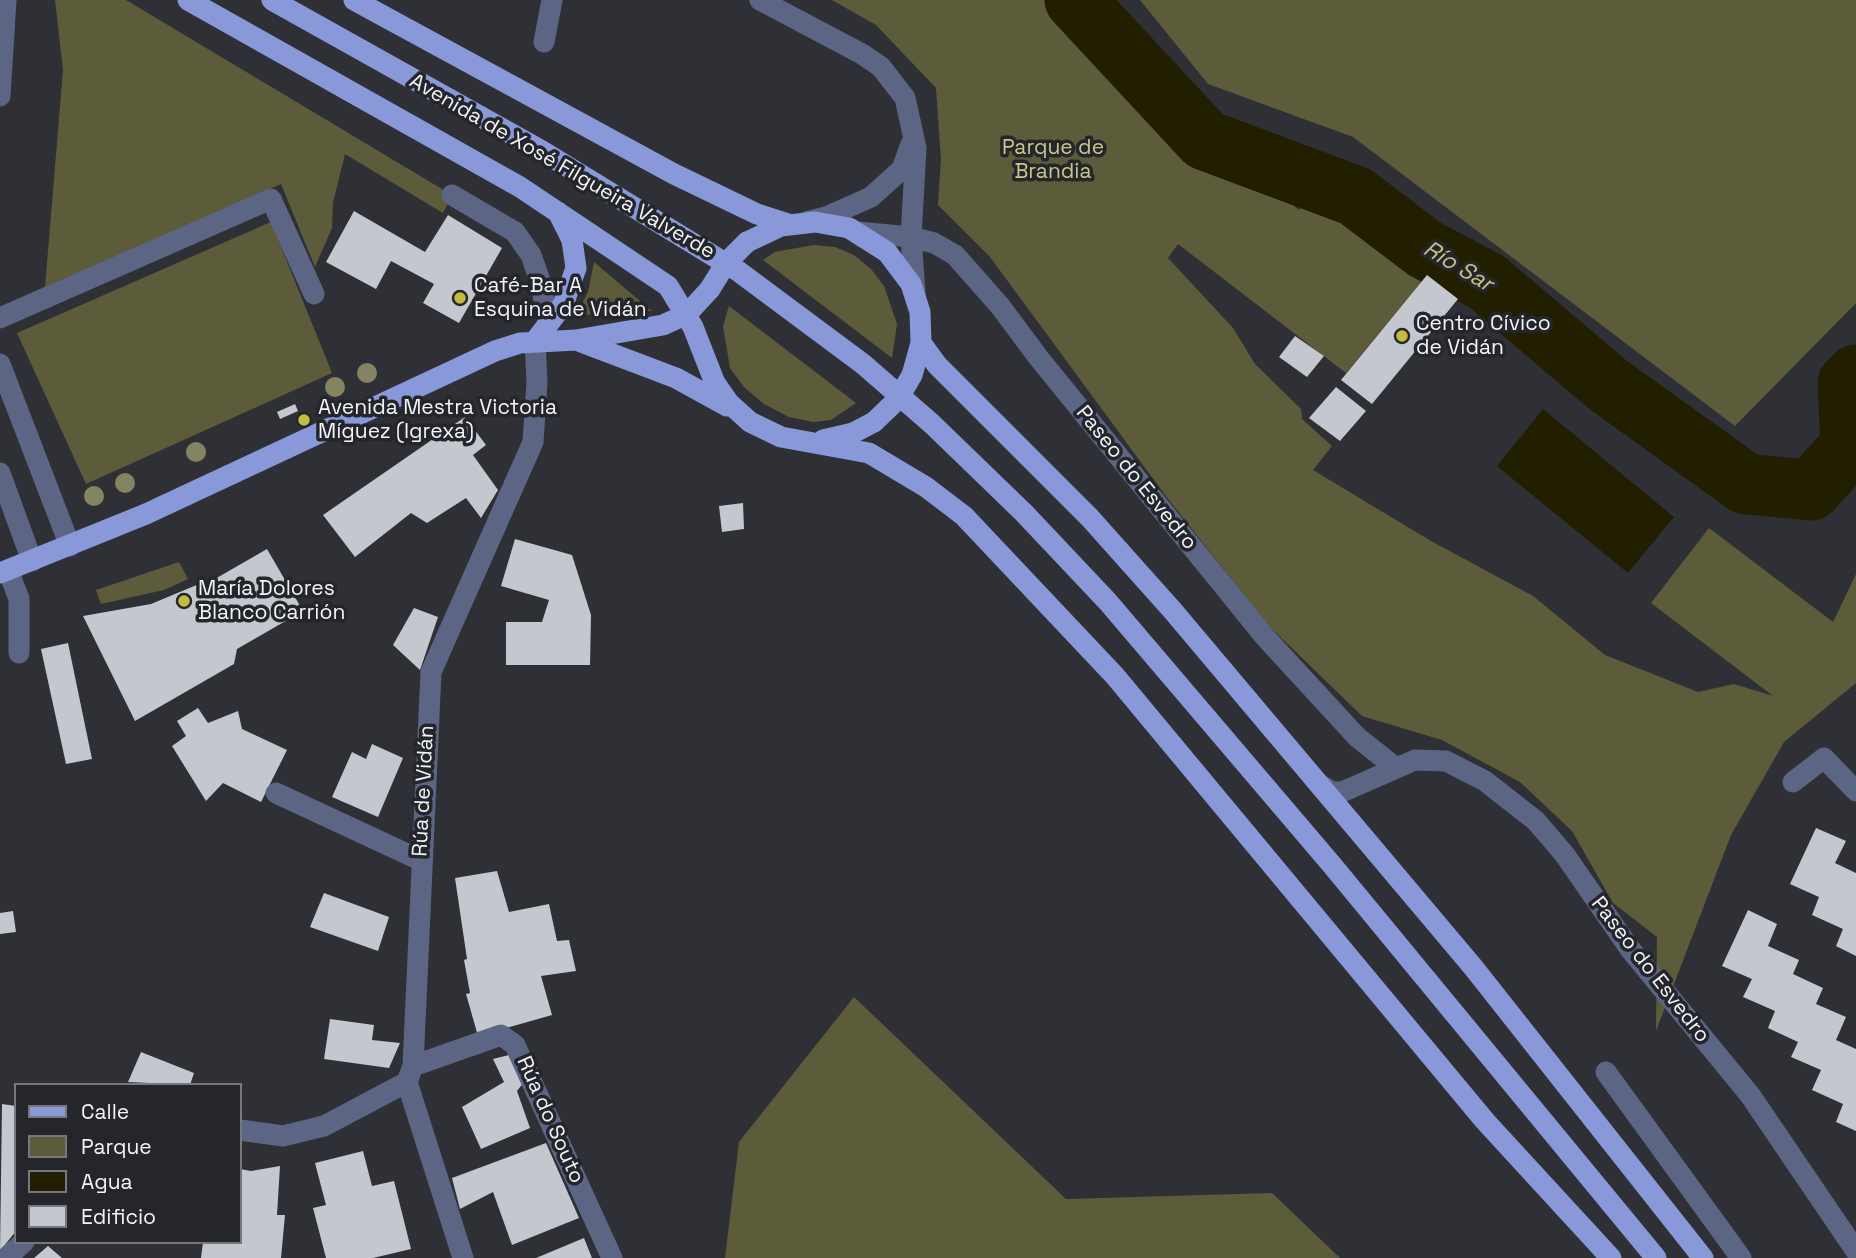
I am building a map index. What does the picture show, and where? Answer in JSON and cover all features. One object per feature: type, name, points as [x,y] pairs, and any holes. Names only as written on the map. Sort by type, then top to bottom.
[{"type":"main road","points":[[188,0],[557,210],[668,286],[687,314],[719,390],[740,414]]},
{"type":"main road","name":"Avenida de Xosé Filgueira Valverde","points":[[265,0],[291,12]]},
{"type":"main road","name":"Avenida de Xosé Filgueira Valverde","points":[[272,0],[621,197],[738,271],[825,335],[932,424],[1024,513],[1108,602],[1332,865],[1656,1258]]},
{"type":"main road","points":[[354,0],[674,174],[748,210],[797,223],[832,224],[857,232],[894,259],[915,293],[920,312],[921,343],[912,375],[898,399],[874,422],[846,435],[807,441]]},
{"type":"main road","points":[[535,341],[570,290],[576,268],[569,232],[557,210]]},
{"type":"main road","points":[[4,572],[70,546],[319,435],[508,346],[535,341],[576,340],[652,328],[687,314],[710,289],[726,263],[747,243],[767,231],[797,223]]},
{"type":"main road","points":[[704,354],[702,323],[710,289]]},
{"type":"main road","points":[[576,340],[676,378],[768,432],[855,449],[884,460],[945,501],[993,544],[1115,676],[1485,1121],[1611,1258]]},
{"type":"main road","points":[[921,343],[954,382],[1090,518],[1321,785],[1473,967],[1703,1258]]},
{"type":"street","points":[[0,96],[6,0]]},
{"type":"street","points":[[544,42],[552,0]]},
{"type":"street","points":[[760,0],[881,66],[905,97],[916,157],[911,237],[915,293]]},
{"type":"street","points":[[797,223],[856,205],[891,182],[909,156],[913,132]]},
{"type":"street","points":[[452,195],[515,232],[531,256],[540,281],[549,323]]},
{"type":"street","points":[[0,318],[271,199],[314,294]]},
{"type":"street","name":"Paseo do Esvedro","points":[[857,232],[911,237],[934,243],[955,255],[1000,306],[1265,637],[1357,737],[1396,768]]},
{"type":"street","name":"Rúa de Vidán","points":[[463,1258],[410,1074],[431,672],[533,442],[537,382],[535,341]]},
{"type":"street","points":[[0,364],[70,546]]},
{"type":"street","points":[[0,473],[32,561]]},
{"type":"street","points":[[4,572],[19,599],[19,653]]},
{"type":"street","points":[[1793,782],[1824,758],[1856,791]]},
{"type":"street","name":"Paseo do Esvedro","points":[[1321,785],[1332,792],[1342,792],[1396,768],[1425,759],[1455,763],[1485,780],[1536,821],[1565,855],[1630,949],[1750,1095],[1856,1251]]},
{"type":"street","points":[[276,793],[420,860]]},
{"type":"street","name":"Rúa do Souto","points":[[410,1074],[500,1035],[515,1045],[612,1258]]},
{"type":"street","points":[[1606,1072],[1741,1258]]},
{"type":"street","points":[[242,1130],[283,1136],[324,1126],[410,1074]]},
{"type":"street","points":[[6,1258],[22,1244]]},
{"type":"green space","points":[[55,0],[126,0],[452,195],[443,213],[345,154],[333,202],[332,228],[315,267],[281,184],[45,287],[63,70]]},
{"type":"green space","name":"Parque de Brandia","points":[[832,0],[1053,0],[1195,149],[1240,161],[1299,210],[1315,195],[1427,275],[1346,373],[1178,244],[1168,258],[1233,328],[1255,364],[1301,409],[1302,419],[1332,446],[1313,470],[1431,541],[1533,596],[1605,655],[1698,692],[1734,684],[1773,696],[1651,603],[1709,528],[1833,622],[1856,574],[1856,683],[1784,742],[1731,835],[1656,1031],[1657,937],[1613,903],[1572,831],[1520,782],[1442,740],[1362,716],[1267,624],[1165,495],[990,257],[938,205],[941,159],[936,88],[876,25]]},
{"type":"green space","points":[[1140,0],[1856,0],[1856,303],[1735,426],[1353,137],[1208,84]]},
{"type":"green space","points":[[271,222],[332,373],[86,484],[17,333]]},
{"type":"green space","points":[[813,245],[835,247],[854,255],[871,269],[884,286],[897,324],[892,358],[763,260],[775,252]]},
{"type":"green space","points":[[594,262],[652,311],[576,315],[588,292]]},
{"type":"green space","points":[[729,306],[856,403],[831,420],[813,422],[789,417],[764,404],[744,387],[730,368],[723,326]]},
{"type":"green space","points":[[179,562],[188,579],[164,590],[101,604],[96,590]]},
{"type":"green space","points":[[854,997],[1066,1199],[1272,1193],[1340,1258],[725,1258],[739,1142]]},
{"type":"water","points":[[1543,409],[1674,517],[1628,573],[1497,466]]},
{"type":"building","points":[[354,211],[425,252],[448,215],[502,248],[459,323],[423,303],[434,284],[391,261],[376,289],[326,262]]},
{"type":"building","name":"Centro Cívico de Vidán","points":[[1427,275],[1458,299],[1372,404],[1341,380]]},
{"type":"building","points":[[1295,336],[1324,356],[1307,377],[1279,357]]},
{"type":"building","points":[[1336,387],[1366,411],[1340,441],[1309,418]]},
{"type":"building","points":[[295,404],[298,411],[280,419],[277,412]]},
{"type":"building","points":[[465,417],[486,445],[473,455],[498,490],[481,518],[466,498],[427,523],[411,513],[355,557],[323,515]]},
{"type":"building","points":[[743,503],[744,529],[722,532],[719,506]]},
{"type":"building","points":[[515,539],[572,555],[591,615],[590,665],[506,665],[506,622],[542,622],[549,600],[501,586]]},
{"type":"building","points":[[267,549],[303,611],[237,649],[234,664],[135,721],[83,616],[151,604],[199,584],[201,587]]},
{"type":"building","points":[[414,608],[438,617],[420,670],[393,645]]},
{"type":"building","points":[[68,643],[92,759],[66,764],[41,649]]},
{"type":"building","points":[[198,708],[208,723],[238,711],[242,729],[287,750],[261,802],[223,783],[206,801],[172,746],[186,736],[177,721]]},
{"type":"building","points":[[372,744],[403,758],[378,817],[332,797],[352,752],[366,759]]},
{"type":"building","points":[[1816,828],[1846,841],[1835,863],[1856,873],[1856,956],[1836,946],[1843,929],[1812,915],[1819,897],[1790,884]]},
{"type":"building","points":[[497,871],[509,912],[549,904],[557,941],[569,940],[576,971],[541,976],[552,1015],[478,1036],[466,994],[470,993],[464,960],[467,959],[455,878]]},
{"type":"building","points":[[324,893],[389,917],[378,951],[310,927]]},
{"type":"building","points":[[1748,910],[1777,924],[1768,946],[1799,960],[1793,974],[1823,988],[1816,1004],[1846,1017],[1836,1040],[1856,1049],[1856,1131],[1836,1122],[1843,1104],[1812,1090],[1821,1070],[1791,1057],[1798,1042],[1768,1028],[1775,1011],[1743,997],[1752,979],[1722,966]]},
{"type":"building","points":[[13,911],[16,932],[0,934],[0,913]]},
{"type":"building","points":[[330,1019],[374,1025],[372,1040],[400,1043],[389,1068],[324,1059]]},
{"type":"building","points":[[141,1052],[194,1073],[191,1083],[128,1082]]},
{"type":"building","points":[[509,1055],[524,1082],[517,1091],[530,1128],[481,1149],[462,1107],[504,1082],[493,1059]]},
{"type":"building","points":[[2,1104],[14,1106],[14,1234],[0,1251]]},
{"type":"building","points":[[546,1143],[579,1218],[512,1245],[493,1192],[460,1209],[452,1178]]},
{"type":"building","points":[[363,1151],[372,1186],[394,1181],[411,1249],[373,1258],[326,1258],[313,1208],[326,1205],[315,1163]]},
{"type":"building","points":[[280,1166],[277,1215],[285,1215],[281,1258],[201,1258],[203,1244],[242,1244],[242,1169],[251,1171]]},
{"type":"building","points":[[584,1238],[592,1258],[536,1258]]},
{"type":"building","points":[[48,1246],[62,1258],[34,1258]]},
{"type":"waterway","name":"Río Sar","points":[[1075,0],[1205,140],[1355,196],[1425,249],[1487,282],[1607,384],[1746,484],[1811,490],[1851,446],[1848,383],[1856,375]]},
{"type":"waterway","name":"Río Sar","points":[[1851,446],[1856,440]]},
{"type":"place","name":"Café-Bar A Esquina de Vidán","points":[[460,298]]},
{"type":"place","name":"Centro Cívico de Vidán","points":[[1402,336]]},
{"type":"place","name":"Avenida Mestra Victoria Míguez (Igrexa)","points":[[304,420]]},
{"type":"place","name":"María Dolores Blanco Carrión","points":[[184,601]]}]
